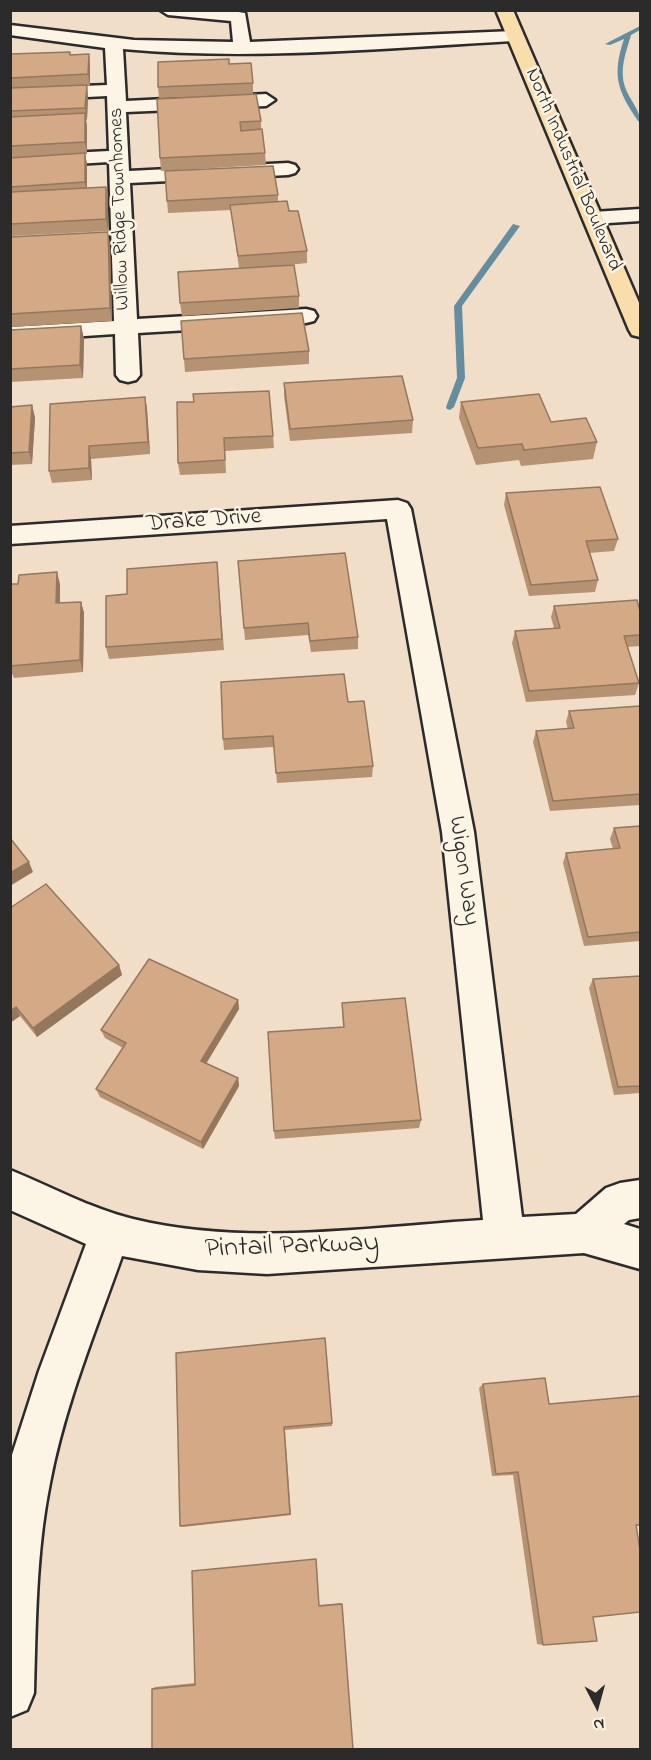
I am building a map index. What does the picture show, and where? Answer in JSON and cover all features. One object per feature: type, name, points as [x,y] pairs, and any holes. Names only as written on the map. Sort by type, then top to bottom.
[{"type":"main road","name":"North Industrial Boulevard","points":[[504,10],[640,330]]},
{"type":"street","points":[[168,10],[235,14],[243,46]]},
{"type":"street","points":[[10,30],[114,43],[243,46],[514,36]]},
{"type":"street","name":"Willow Ridge Townhomes","points":[[114,43],[128,375]]},
{"type":"street","points":[[10,95],[116,99],[266,100]]},
{"type":"street","points":[[10,162],[118,156]]},
{"type":"street","points":[[119,178],[288,169]]},
{"type":"street","points":[[593,218],[640,215]]},
{"type":"street","points":[[99,237],[122,236]]},
{"type":"street","points":[[10,334],[306,316]]},
{"type":"street","name":"Drake Drive","points":[[10,536],[398,509]]},
{"type":"street","name":"Wigon Way","points":[[398,509],[458,832],[505,1237]]},
{"type":"street","name":"Pintail Parkway","points":[[10,1189],[42,1207],[110,1234],[189,1251],[267,1254],[584,1233],[640,1249]]},
{"type":"street","points":[[584,1233],[620,1202],[640,1199]]},
{"type":"street","points":[[10,1693],[17,1554],[34,1454],[110,1234]]},
{"type":"building","points":[[70,52],[70,55],[89,54],[88,74],[10,78],[10,54]]},
{"type":"building","points":[[229,59],[229,64],[251,63],[253,83],[158,87],[158,62]]},
{"type":"building","points":[[87,85],[85,108],[10,111],[10,88]]},
{"type":"building","points":[[256,94],[261,121],[240,122],[241,131],[262,129],[265,153],[160,158],[157,99]]},
{"type":"building","points":[[85,113],[85,142],[10,146],[10,117]]},
{"type":"building","points":[[85,153],[85,182],[10,187],[10,158]]},
{"type":"building","points":[[273,166],[278,195],[167,201],[165,171]]},
{"type":"building","points":[[106,187],[106,219],[10,224],[10,192]]},
{"type":"building","points":[[287,201],[289,211],[298,211],[307,251],[238,256],[230,205]]},
{"type":"building","points":[[108,232],[110,308],[10,314],[10,237]]},
{"type":"building","points":[[294,265],[299,296],[180,303],[178,272]]},
{"type":"building","points":[[302,313],[309,351],[184,359],[181,321]]},
{"type":"building","points":[[81,326],[80,365],[10,369],[10,330]]},
{"type":"building","points":[[402,376],[413,420],[290,429],[284,383]]},
{"type":"building","points":[[269,391],[273,436],[224,438],[225,460],[178,463],[177,402],[194,402],[193,394]]},
{"type":"building","points":[[539,394],[551,422],[586,418],[597,442],[524,450],[522,444],[478,448],[461,402]]},
{"type":"building","points":[[145,397],[148,442],[89,446],[89,468],[49,471],[50,404]]},
{"type":"building","points":[[32,405],[29,452],[10,453],[10,407]]},
{"type":"building","points":[[600,487],[618,539],[586,541],[598,580],[531,585],[506,493]]},
{"type":"building","points":[[345,553],[358,637],[310,641],[308,623],[244,628],[238,561]]},
{"type":"building","points":[[217,562],[222,639],[106,647],[106,596],[127,594],[127,569]]},
{"type":"building","points":[[57,572],[56,603],[81,602],[80,660],[10,666],[10,584],[18,584],[19,575]]},
{"type":"building","points":[[637,600],[640,611],[640,635],[624,636],[639,683],[529,691],[515,631],[560,628],[554,606]]},
{"type":"building","points":[[344,674],[348,702],[364,701],[373,766],[276,773],[273,736],[223,739],[221,682]]},
{"type":"building","points":[[640,706],[640,794],[553,801],[536,731],[574,728],[569,711]]},
{"type":"building","points":[[640,826],[640,932],[588,937],[566,853],[620,848],[614,828]]},
{"type":"building","points":[[10,838],[29,862],[10,873]]},
{"type":"building","points":[[46,884],[119,965],[33,1028],[16,1007],[10,1011],[10,908]]},
{"type":"building","points":[[149,959],[238,1000],[201,1061],[238,1078],[201,1142],[96,1089],[126,1043],[101,1030]]},
{"type":"building","points":[[640,976],[640,1086],[618,1087],[593,979]]},
{"type":"building","points":[[405,998],[421,1120],[274,1131],[268,1032],[344,1027],[342,1003]]},
{"type":"building","points":[[325,1338],[332,1423],[284,1427],[290,1514],[180,1526],[176,1353]]},
{"type":"building","points":[[545,1378],[549,1404],[640,1396],[640,1525],[636,1525],[640,1550],[640,1612],[593,1617],[597,1641],[543,1645],[518,1472],[496,1474],[483,1384]]},
{"type":"building","points":[[316,1559],[319,1606],[342,1604],[353,1749],[152,1749],[152,1689],[195,1685],[192,1571]]},
{"type":"waterway","points":[[608,44],[640,28]]},
{"type":"waterway","points":[[628,35],[619,70],[620,79],[626,98],[640,120]]},
{"type":"waterway","points":[[450,407],[461,378],[458,306],[516,226]]}]
